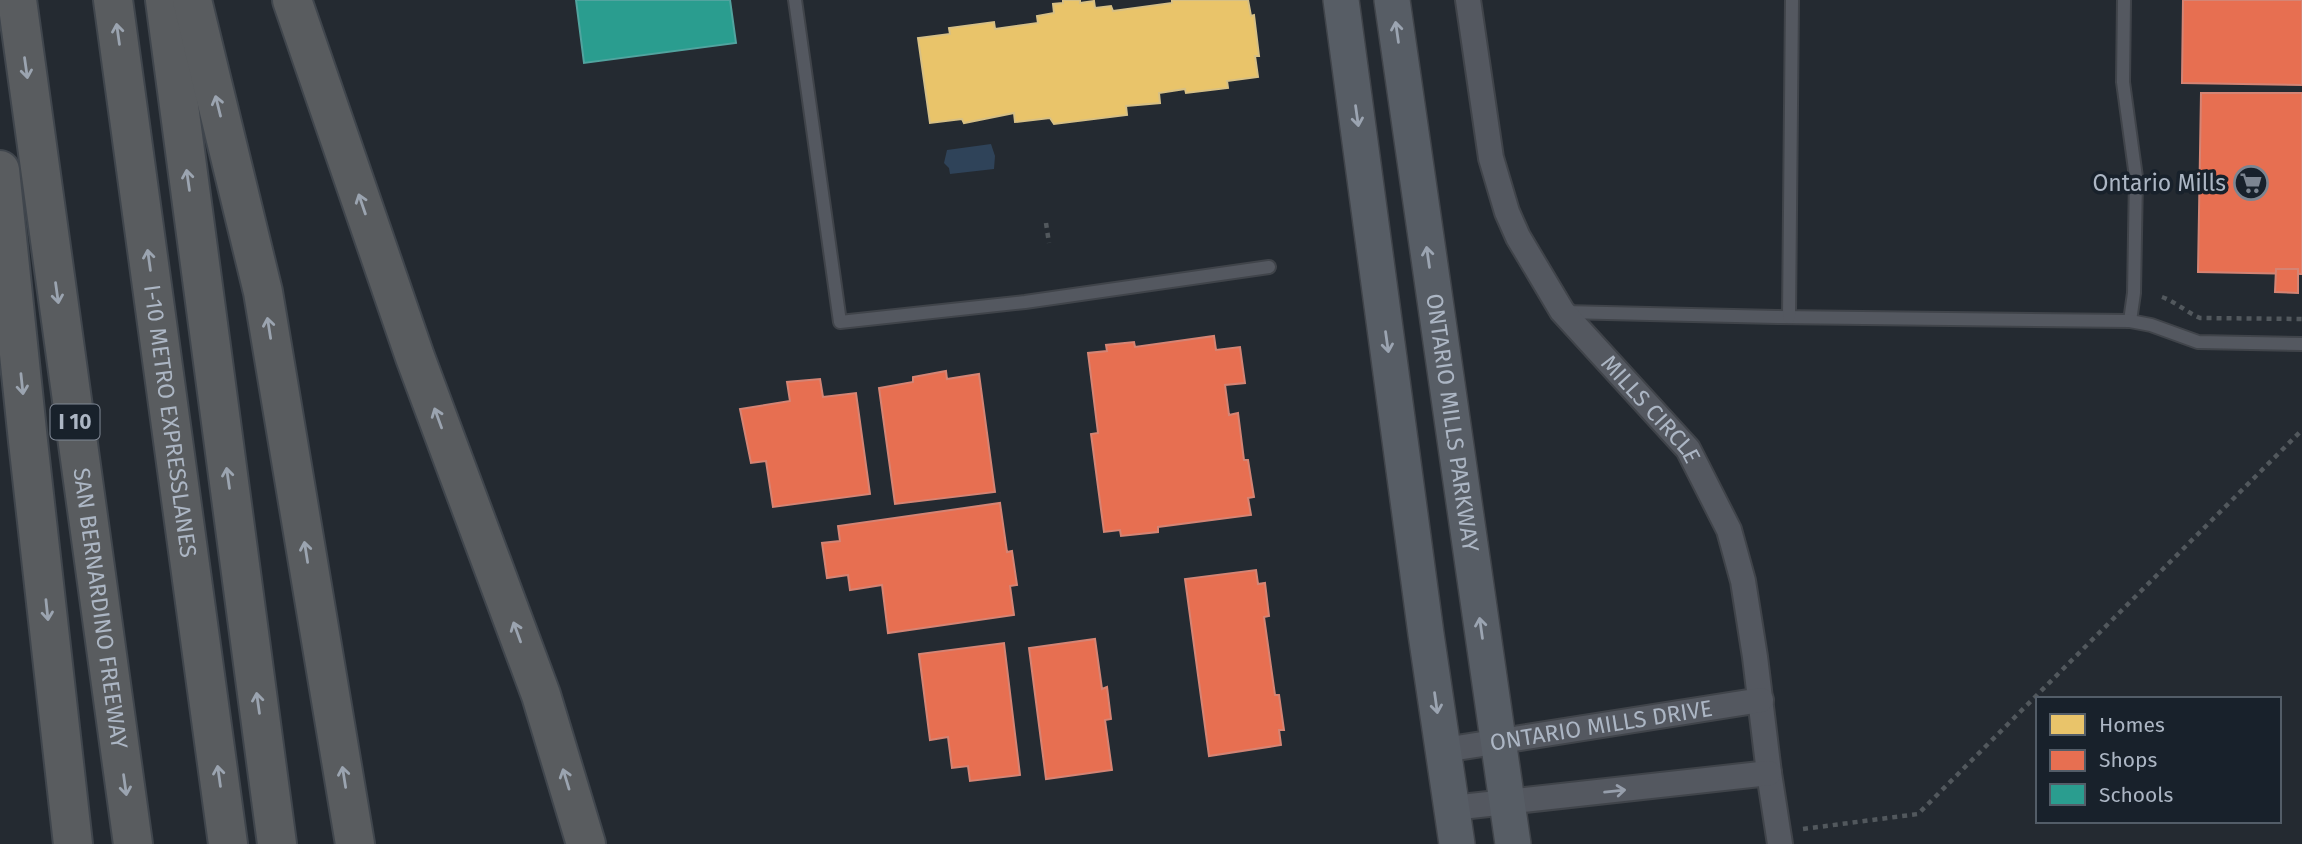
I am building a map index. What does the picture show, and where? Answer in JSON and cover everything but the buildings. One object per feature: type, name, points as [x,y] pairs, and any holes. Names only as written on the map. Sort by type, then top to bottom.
[{"type":"highway","name":"SAN BERNARDINO FREEWAY","points":[[17,0],[133,844]]},
{"type":"highway","name":"I-10 METRO EXPRESSLANES","points":[[113,0],[228,844]]},
{"type":"highway","points":[[164,0],[277,844]]},
{"type":"highway","points":[[192,0],[263,292],[355,844]]},
{"type":"highway","points":[[292,0],[415,357],[541,695],[586,844]]},
{"type":"highway","points":[[0,170],[73,844]]},
{"type":"main road","points":[[1341,0],[1457,844]]},
{"type":"main road","name":"ONTARIO MILLS PARKWAY","points":[[1392,0],[1513,844]]},
{"type":"street","name":"MILLS CIRCLE","points":[[1468,0],[1491,158],[1507,212],[1518,237],[1562,312],[1688,449],[1729,530],[1737,555],[1755,657],[1779,839]]},
{"type":"street","name":"ONTARIO MILLS DRIVE","points":[[1444,750],[1760,700]]},
{"type":"street","points":[[1452,808],[1769,774]]},
{"type":"lane","points":[[795,0],[840,322],[1025,302],[1269,267]]},
{"type":"lane","points":[[1789,317],[1792,0]]},
{"type":"lane","points":[[2124,0],[2123,82],[2136,177],[2134,293],[2130,321]]},
{"type":"lane","points":[[1562,312],[2130,321],[2151,325],[2198,342],[2302,344]]},
{"type":"path","points":[[1046,223],[1049,243]]},
{"type":"path","points":[[2162,297],[2200,318],[2302,319]]},
{"type":"path","points":[[1779,839],[1869,819],[1917,814],[2302,430]]},
{"type":"water","points":[[991,144],[995,156],[994,169],[950,174],[944,163],[947,150]]},
{"type":"place","name":"Ontario Mills","points":[[2251,183]]}]
